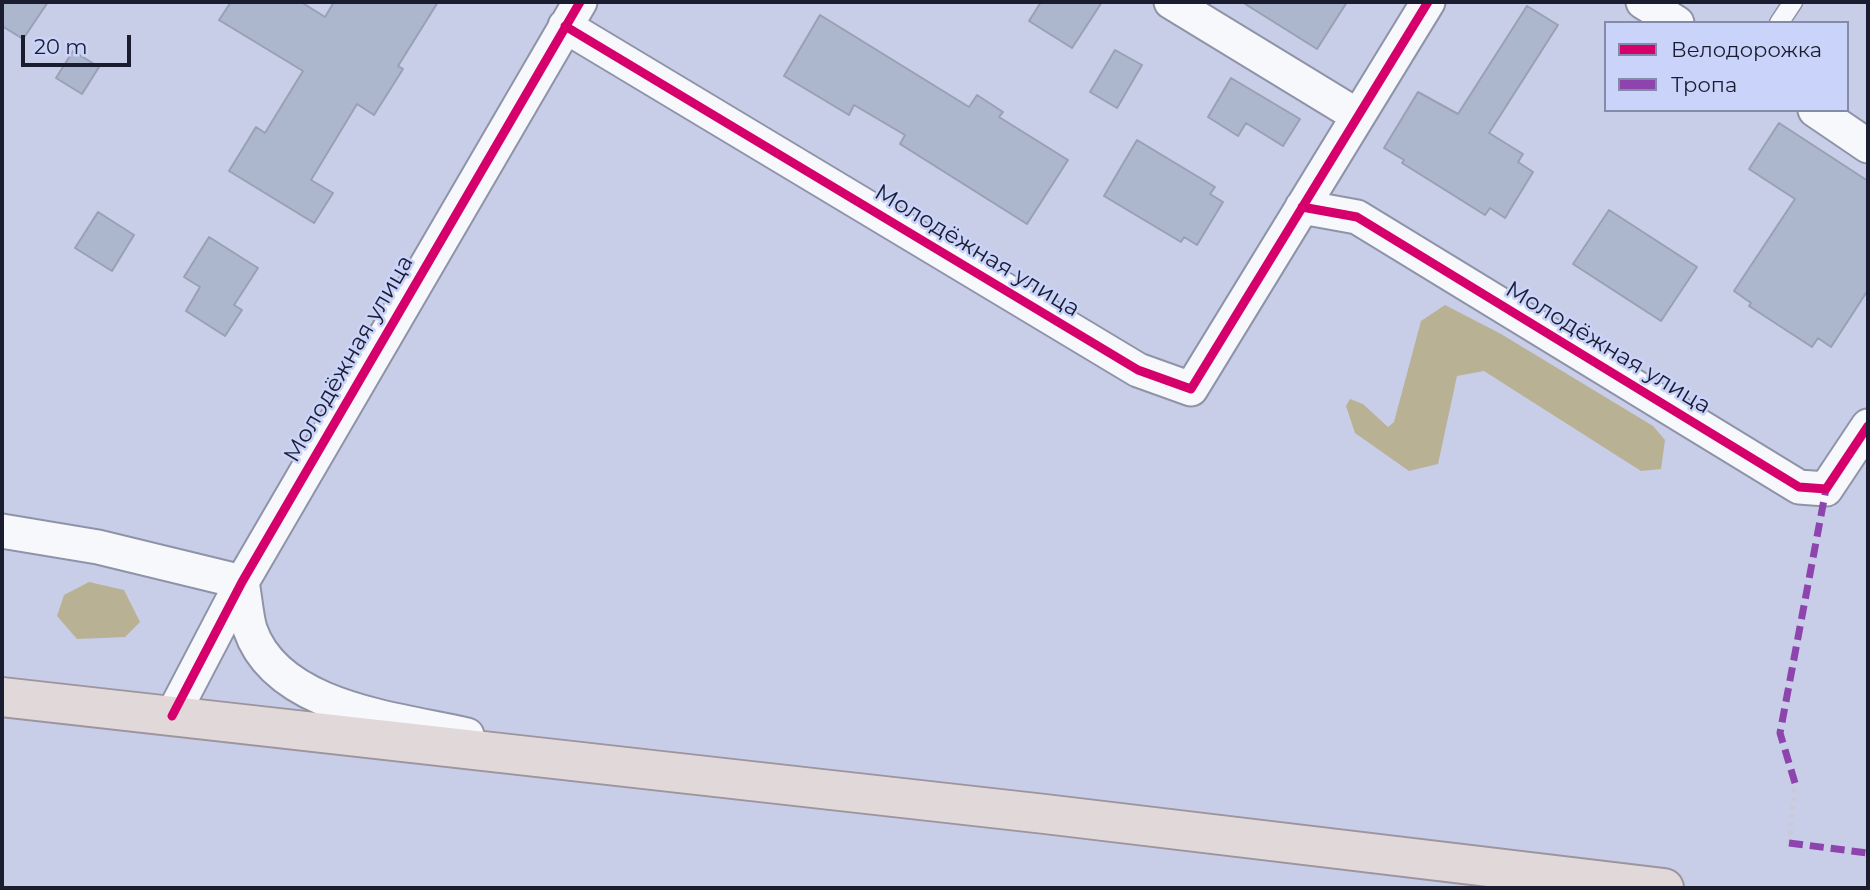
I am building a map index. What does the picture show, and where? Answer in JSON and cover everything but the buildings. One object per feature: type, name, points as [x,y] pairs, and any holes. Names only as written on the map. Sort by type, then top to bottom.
[{"type":"highway","points":[[2,697],[1664,888]]},
{"type":"street","points":[[1171,2],[1358,116]]},
{"type":"street","name":"Молодёжная улица","points":[[172,716],[243,582],[573,14],[1138,370],[1191,388],[1428,2]]},
{"type":"street","points":[[1643,2],[1674,21]]},
{"type":"street","points":[[1818,112],[1868,146]]},
{"type":"street","name":"Молодёжная улица","points":[[1302,207],[1357,217],[1799,487],[1826,488],[1868,426]]},
{"type":"street","points":[[2,530],[98,547],[243,582],[251,630],[267,660],[294,684],[338,705],[591,763]]},
{"type":"lane","points":[[1780,21],[1793,2]]},
{"type":"path","points":[[1789,843],[1796,783]]},
{"type":"shaded area","points":[[1445,305],[1501,334],[1653,426],[1665,440],[1661,469],[1641,471],[1484,371],[1457,376],[1438,464],[1409,471],[1355,433],[1346,406],[1350,399],[1363,404],[1388,427],[1394,422],[1421,321]]},
{"type":"shaded area","points":[[89,582],[124,590],[140,622],[125,637],[77,639],[57,616],[64,595]]},
{"type":"marked path","points":[[1795,783],[1780,733],[1826,489]]},
{"type":"marked path","points":[[1789,843],[1868,853]]},
{"type":"cycle path","points":[[172,716],[242,582],[580,2]]},
{"type":"cycle path","points":[[565,26],[1138,370],[1191,389],[1428,2]]},
{"type":"cycle path","points":[[1302,207],[1357,217],[1799,487],[1826,489],[1868,426]]}]
